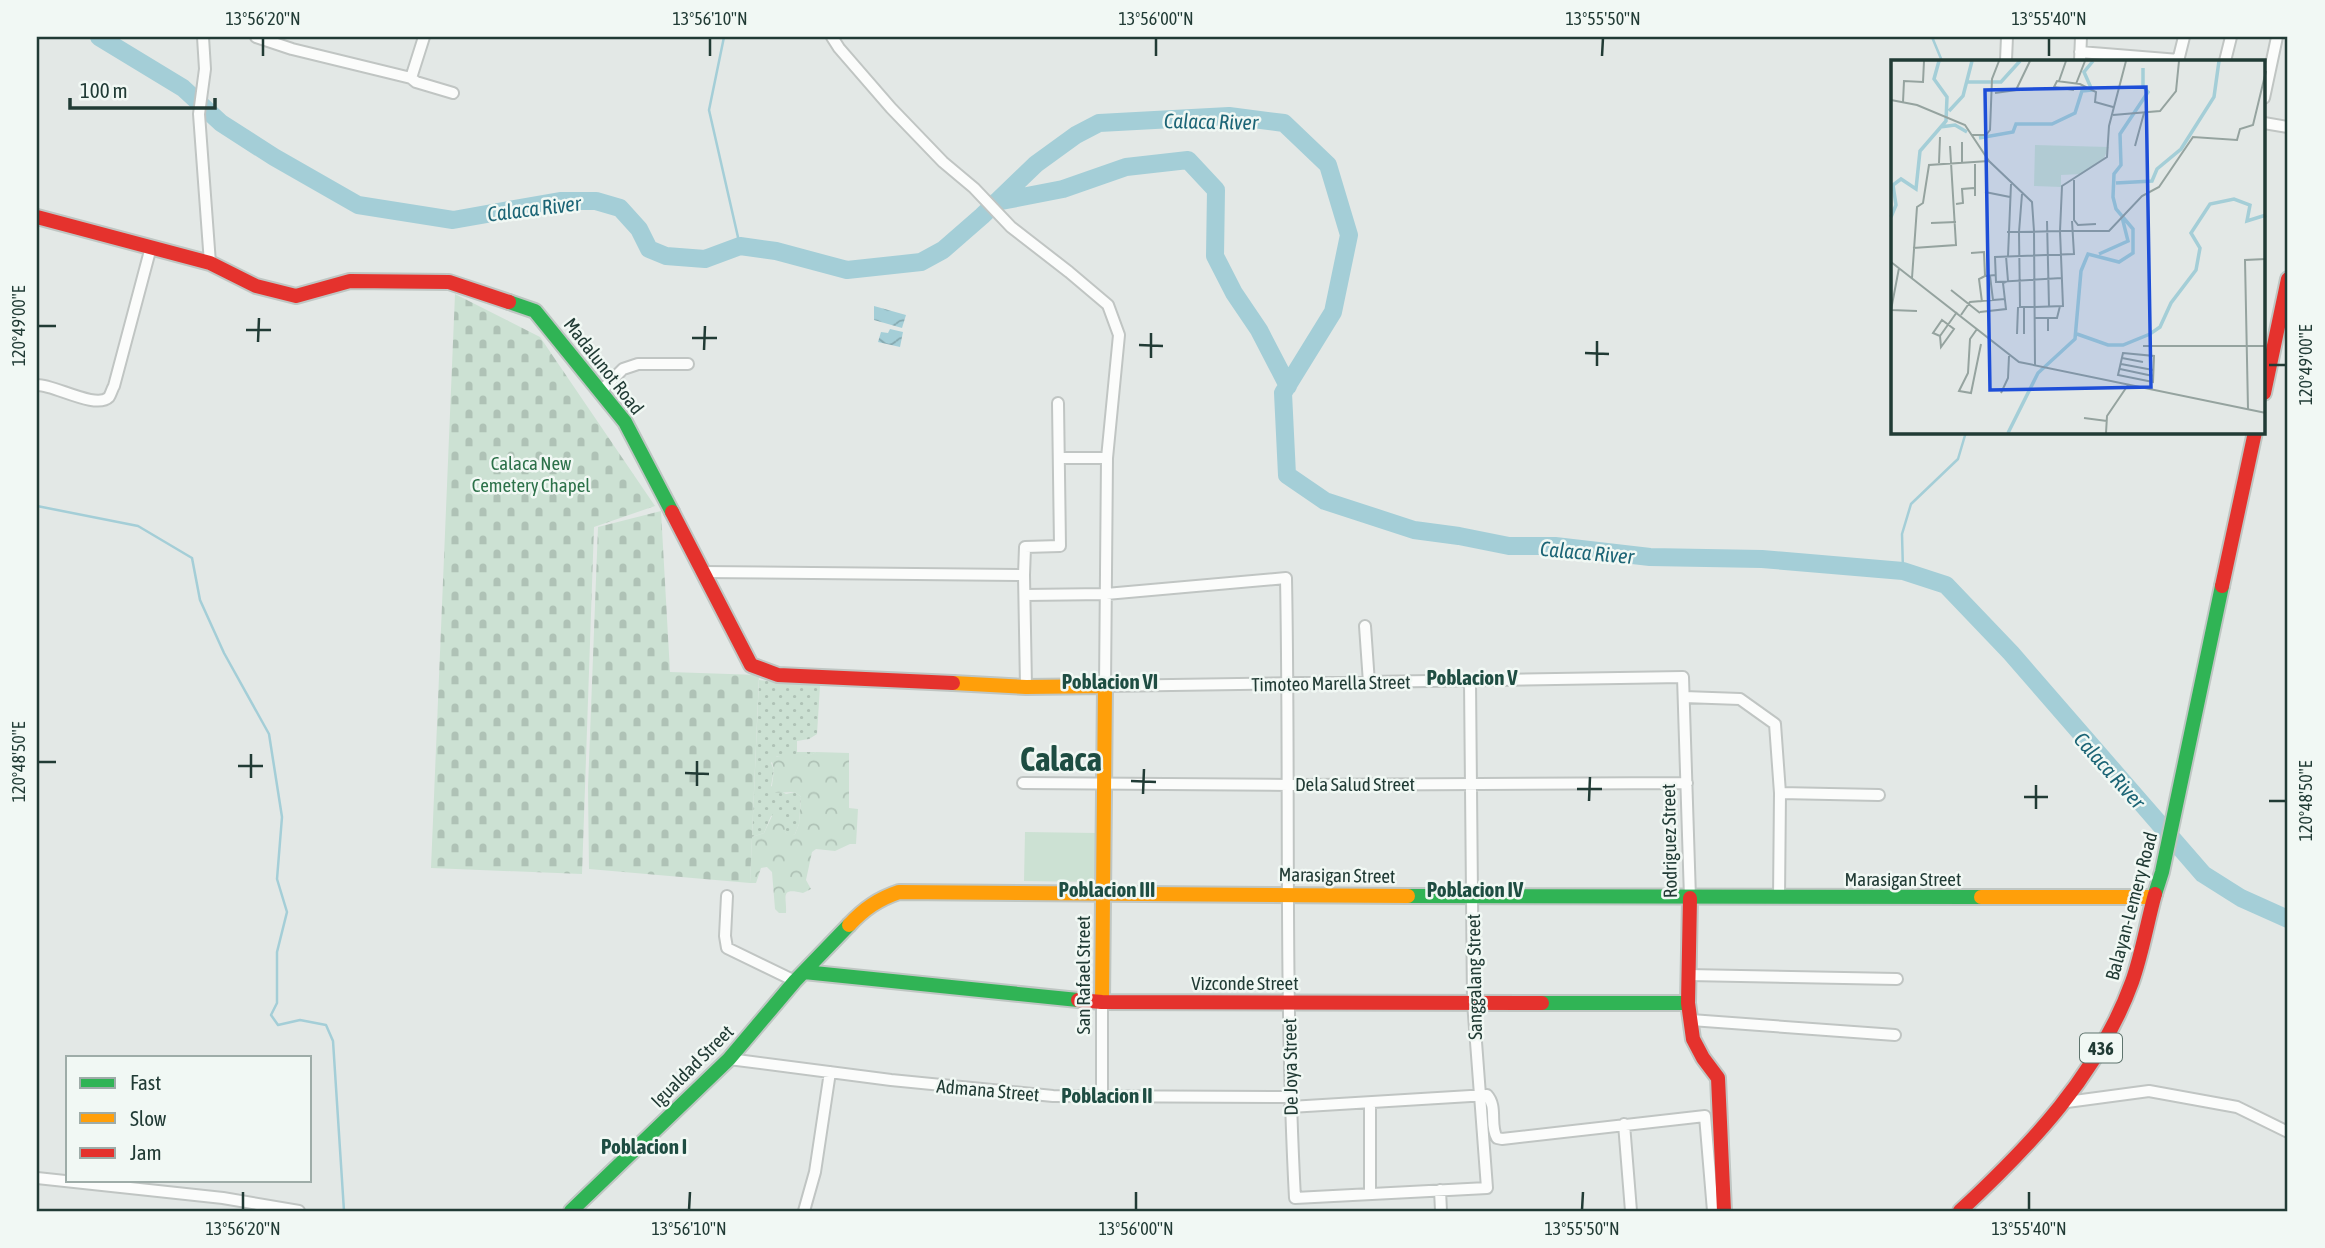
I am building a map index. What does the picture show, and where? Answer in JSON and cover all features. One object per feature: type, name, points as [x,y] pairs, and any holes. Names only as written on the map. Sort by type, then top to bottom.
[{"type":"main road","name":"Madalunot Road","points":[[37,217],[210,263],[256,286],[296,296],[350,281],[449,282],[535,311],[625,422],[751,665],[778,675],[1026,687],[1105,686]]},
{"type":"main road","points":[[2266,384],[2288,279]]},
{"type":"main road","name":"Balayan-Lemery Road","points":[[1960,1211],[2037,1138],[2067,1102],[2116,1021],[2132,981],[2162,872],[2255,434]]},
{"type":"main road","name":"San Rafael Street","points":[[1102,1002],[1105,686]]},
{"type":"main road","name":"Marasigan Street","points":[[800,976],[873,902],[892,893],[906,891],[1690,898],[2153,897]]},
{"type":"main road","name":"Rodriguez Street","points":[[1690,898],[1688,1003],[1693,1039],[1718,1078],[1724,1211]]},
{"type":"main road","name":"Vizconde Street","points":[[800,976],[1102,1002],[1688,1003]]},
{"type":"main road","name":"Igualdad Street","points":[[570,1211],[729,1059],[800,976]]},
{"type":"street","points":[[203,37],[205,69],[199,114],[210,263]]},
{"type":"street","points":[[256,37],[292,49],[411,78],[453,93]]},
{"type":"street","points":[[411,78],[424,37]]},
{"type":"street","points":[[832,37],[891,108],[943,162],[974,188],[1011,227],[1108,305],[1119,335],[1107,458],[1105,686]]},
{"type":"street","points":[[2006,60],[2007,37]]},
{"type":"street","points":[[2081,37],[2080,57],[2154,60]]},
{"type":"street","points":[[2179,60],[2184,37]]},
{"type":"street","points":[[2225,60],[2231,37]]},
{"type":"street","points":[[2266,89],[2277,37]]},
{"type":"street","points":[[2266,123],[2288,127]]},
{"type":"street","points":[[37,385],[80,398],[103,400],[109,396],[151,247]]},
{"type":"street","points":[[601,391],[623,369],[638,364],[688,364]]},
{"type":"street","points":[[1026,687],[1025,547],[1060,546],[1058,403]]},
{"type":"street","points":[[1060,458],[1107,458]]},
{"type":"street","points":[[702,572],[1024,575]]},
{"type":"street","name":"De Joya Street","points":[[1106,594],[1286,578],[1288,1002],[1295,1198],[1370,1194]]},
{"type":"street","points":[[1025,595],[1106,594]]},
{"type":"street","points":[[1365,625],[1369,683]]},
{"type":"street","name":"Timoteo Marella Street","points":[[1105,686],[1683,677]]},
{"type":"street","name":"Rodriguez Street","points":[[1683,677],[1690,898]]},
{"type":"street","name":"Sanggalang Street","points":[[1440,1190],[1487,1188],[1473,1002],[1470,681]]},
{"type":"street","points":[[1684,697],[1740,699],[1775,724],[1780,793],[1779,898]]},
{"type":"street","name":"Dela Salud Street","points":[[1023,783],[1687,783]]},
{"type":"street","points":[[1780,793],[1878,795]]},
{"type":"street","points":[[727,896],[727,948],[800,976]]},
{"type":"street","points":[[1688,975],[1897,979]]},
{"type":"street","name":"San Rafael Street","points":[[1102,1002],[1102,1096]]},
{"type":"street","points":[[1691,1020],[1895,1035]]},
{"type":"street","name":"Admana Street","points":[[729,1059],[1054,1096],[1370,1103],[1479,1096]]},
{"type":"street","points":[[804,1211],[815,1172],[830,1072]]},
{"type":"street","points":[[2067,1102],[2150,1091],[2237,1107],[2288,1132]]},
{"type":"street","points":[[1479,1096],[1487,1095],[1491,1098],[1494,1134],[1497,1138],[1705,1116],[1713,1211]]},
{"type":"street","points":[[1370,1103],[1370,1194],[1440,1190],[1441,1211]]},
{"type":"street","points":[[1625,1124],[1631,1211]]},
{"type":"street","points":[[37,1178],[66,1181]]},
{"type":"street","points":[[74,1182],[223,1198],[299,1211]]},
{"type":"green space","name":"Calaca New Cemetery Chapel","points":[[455,294],[540,337],[655,506],[594,527],[582,874],[431,868]]},
{"type":"green space","points":[[661,511],[670,672],[759,675],[750,883],[589,869],[588,787],[598,527]]},
{"type":"green space","points":[[759,680],[820,686],[817,734],[797,741],[797,752],[816,752],[807,757],[777,756],[771,763],[774,770],[771,786],[786,794],[795,792],[801,797],[799,824],[795,834],[790,837],[785,832],[785,812],[771,816],[764,833],[752,837]]},
{"type":"green space","points":[[816,752],[849,753],[849,808],[858,809],[856,844],[835,851],[816,849],[812,852],[806,880],[811,889],[803,893],[787,892],[786,913],[779,913],[775,909],[772,872],[767,867],[761,868],[756,883],[750,883],[752,837],[764,833],[773,814],[786,811],[785,832],[790,836],[795,834],[799,824],[801,797],[795,792],[771,793],[774,770],[771,758],[796,758]]},
{"type":"green space","points":[[1025,832],[1097,833],[1097,878],[1093,882],[1024,881]]},
{"type":"water","points":[[874,306],[906,315],[902,328],[874,320]]},
{"type":"water","points":[[890,329],[903,332],[900,347],[878,342],[881,332],[888,333]]},
{"type":"waterway","name":"Calaca River","points":[[99,37],[183,88],[221,123],[358,205],[453,220],[560,201],[596,201],[620,208],[639,229],[649,249],[666,256],[705,259],[740,246],[776,251],[847,270],[921,262],[943,250],[1036,164],[1076,135],[1099,123],[1229,116],[1284,123],[1328,165],[1349,235],[1333,312],[1283,393],[1287,475],[1325,501],[1414,530],[1509,546],[1555,546],[1650,557],[1762,559],[1903,571],[1946,585],[2011,653],[2203,874],[2241,898],[2288,919]]},
{"type":"waterway","points":[[724,37],[709,110],[740,246]]},
{"type":"waterway","points":[[1932,37],[1942,60]]},
{"type":"waterway","points":[[996,202],[1063,189],[1126,167],[1188,160],[1216,190],[1215,256],[1234,293],[1259,330],[1288,386]]},
{"type":"waterway","points":[[1903,571],[1902,534],[1911,504],[1958,459],[1965,434]]},
{"type":"waterway","points":[[37,506],[138,526],[192,558],[200,600],[224,653],[269,734],[282,817],[277,879],[287,912],[277,952],[277,1003],[271,1015],[278,1025],[300,1020],[326,1025],[333,1041],[344,1211]]},
{"type":"traffic: fast","points":[[509,302],[535,311],[625,422],[672,512]]},
{"type":"traffic: fast","points":[[2155,894],[2162,872],[2222,586]]},
{"type":"traffic: fast","points":[[1408,896],[1981,897]]},
{"type":"traffic: fast","points":[[571,1211],[729,1059],[795,981],[849,925]]},
{"type":"traffic: fast","points":[[804,972],[1078,1000]]},
{"type":"traffic: fast","points":[[1542,1003],[1688,1003]]},
{"type":"traffic: slow","points":[[953,683],[1026,687],[1105,686],[1102,1002]]},
{"type":"traffic: slow","points":[[849,925],[872,905],[899,892],[1408,896]]},
{"type":"traffic: slow","points":[[1981,897],[2153,897]]},
{"type":"traffic: jam","points":[[37,217],[210,263],[256,286],[296,296],[350,281],[449,282],[509,302]]},
{"type":"traffic: jam","points":[[2266,384],[2288,279]]},
{"type":"traffic: jam","points":[[2222,586],[2255,434]]},
{"type":"traffic: jam","points":[[672,512],[751,665],[778,675],[953,683]]},
{"type":"traffic: jam","points":[[1960,1211],[2037,1134],[2060,1107],[2101,1048],[2132,982],[2155,894]]},
{"type":"traffic: jam","points":[[1690,898],[1688,1003],[1693,1039],[1718,1078],[1724,1211]]},
{"type":"traffic: jam","points":[[1078,1000],[1542,1003]]},
{"type":"district","name":"Poblacion V","points":[[1472,677]]},
{"type":"district","name":"Poblacion VI","points":[[1110,681]]},
{"type":"district","name":"Calaca","points":[[1061,759]]},
{"type":"district","name":"Poblacion III","points":[[1107,889]]},
{"type":"district","name":"Poblacion IV","points":[[1475,889]]},
{"type":"district","name":"Poblacion II","points":[[1107,1095]]},
{"type":"district","name":"Poblacion I","points":[[644,1146]]}]
